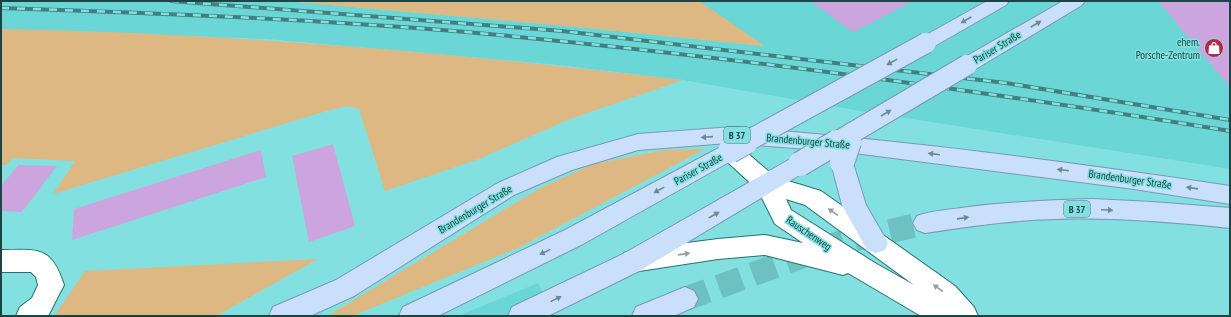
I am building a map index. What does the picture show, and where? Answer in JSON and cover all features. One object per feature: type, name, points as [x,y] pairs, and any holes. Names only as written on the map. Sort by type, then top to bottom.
[{"type":"main road","name":"Pariser Straße","points":[[412,316],[574,237],[1000,1]]},
{"type":"main road","name":"Pariser Straße","points":[[521,316],[632,262],[1076,1]]},
{"type":"main road","points":[[852,133],[842,163],[848,193],[855,210],[876,243]]},
{"type":"main road","name":"Brandenburger Straße","points":[[282,316],[345,288],[506,189],[565,163],[638,142],[733,135],[846,144],[1134,180],[1230,194]]},
{"type":"main road","name":"B 37","points":[[925,224],[999,213],[1072,209],[1159,212],[1230,218]]},
{"type":"main road","points":[[645,316],[685,298]]},
{"type":"street","points":[[730,151],[767,184],[813,198],[946,294],[965,316]]},
{"type":"street","name":"Rauschenweg","points":[[767,184],[783,217],[866,271],[927,306],[949,316]]},
{"type":"street","points":[[632,262],[718,249],[765,245],[810,255],[866,271]]},
{"type":"street","points":[[1,261],[37,261],[47,272],[51,286],[41,306],[29,316]]},
{"type":"shaded area","points":[[1,1],[285,1],[577,27],[764,46],[699,1],[1230,1],[1230,169],[855,110],[683,80],[549,64],[267,39],[1,29]]},
{"type":"shaded area","points":[[285,1],[699,1],[765,46],[577,27]]},
{"type":"shaded area","points":[[1,29],[172,35],[342,46],[513,61],[683,80],[570,119],[479,159],[385,191],[359,109],[348,106],[330,110],[53,194],[75,161],[13,158],[6,165],[1,165]]},
{"type":"shaded area","points":[[705,149],[518,248],[352,316],[327,316],[540,188],[593,164],[664,150]]},
{"type":"shaded area","points":[[318,259],[216,316],[54,316],[85,271]]},
{"type":"shaded area","points":[[538,283],[554,316],[458,316]]},
{"type":"building","points":[[810,1],[913,1],[853,32]]},
{"type":"building","name":"ehem. Porsche-Zentrum","points":[[1158,1],[1230,1],[1230,87]]},
{"type":"building","points":[[333,144],[355,226],[309,242],[292,156]]},
{"type":"building","points":[[261,150],[266,177],[72,240],[74,209]]},
{"type":"building","points":[[18,165],[57,166],[22,212],[1,211],[1,186]]},
{"type":"tunnel","points":[[685,299],[839,243],[925,223]]},
{"type":"railway","points":[[171,1],[562,31],[1006,83],[1230,120]]},
{"type":"railway","points":[[1,8],[292,20],[408,27],[562,41],[658,51],[849,75],[1039,101],[1230,131]]},
{"type":"place","name":"ehem. Porsche-Zentrum","points":[[1214,48]]}]
